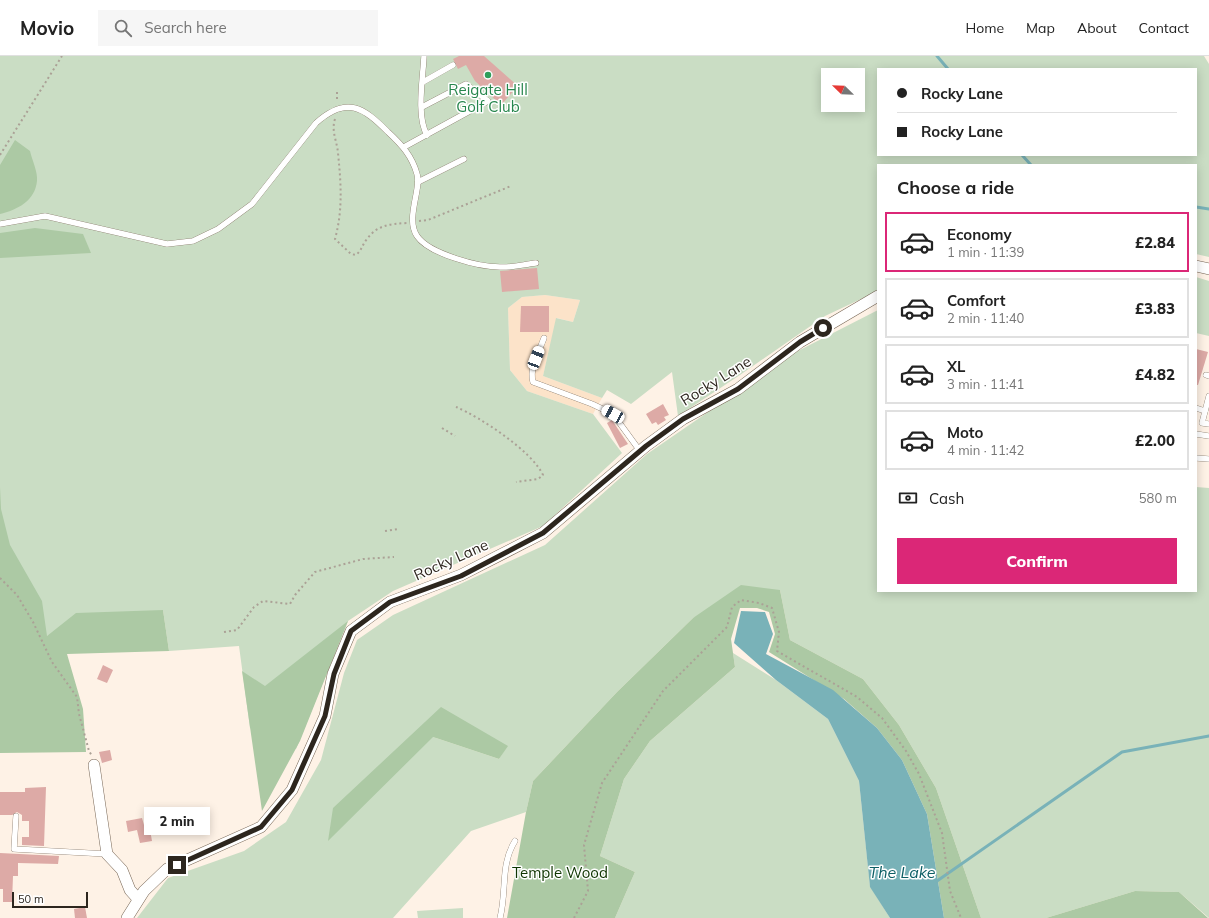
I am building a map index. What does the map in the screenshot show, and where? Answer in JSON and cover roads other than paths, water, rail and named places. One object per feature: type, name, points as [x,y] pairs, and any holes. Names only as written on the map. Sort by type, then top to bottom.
[{"type":"street","points":[[1197,266],[1209,269]]},
{"type":"street","name":"Rocky Lane","points":[[127,918],[144,891],[167,869],[261,827],[292,790],[325,716],[334,674],[351,631],[390,602],[461,576],[543,533],[640,451],[683,419],[738,389],[800,342],[877,297]]},
{"type":"street","points":[[94,765],[106,854],[122,870],[130,890],[138,899]]},
{"type":"lane","points":[[424,56],[422,107],[423,128],[426,135]]},
{"type":"lane","points":[[423,82],[454,65]]},
{"type":"lane","points":[[404,147],[488,101],[466,84],[422,107]]},
{"type":"lane","points":[[0,224],[45,216],[168,244],[193,241],[218,229],[252,204],[316,122],[325,115],[338,109],[352,108],[363,110],[373,117],[404,147],[413,160],[418,178],[413,202],[413,222],[416,235],[426,246],[461,260],[500,267],[536,263]]},
{"type":"lane","points":[[418,182],[464,159]]},
{"type":"lane","points":[[544,338],[532,368],[531,376],[533,382],[592,404],[613,414],[640,451]]},
{"type":"lane","points":[[1209,396],[1202,423],[1209,424]]},
{"type":"lane","points":[[1197,408],[1205,411]]},
{"type":"lane","points":[[1197,434],[1209,436]]},
{"type":"lane","points":[[1197,458],[1209,459]]},
{"type":"lane","points":[[16,816],[14,848],[106,854]]},
{"type":"lane","points":[[500,918],[503,905],[505,865],[508,852],[515,841]]},
{"type":"water","name":"The Lake","points":[[741,611],[765,612],[773,634],[766,654],[833,690],[877,728],[902,760],[927,814],[944,918],[890,918],[870,887],[859,781],[828,719],[776,680],[734,643]]},
{"type":"waterway","points":[[937,56],[947,68]]},
{"type":"waterway","points":[[1023,156],[1030,164]]},
{"type":"waterway","points":[[1197,207],[1209,209]]},
{"type":"waterway","points":[[937,881],[1122,752],[1209,736]]},
{"type":"place","name":"Reigate Hill Golf Club","points":[[488,75]]},
{"type":"park label","name":"Temple Wood","points":[[560,873]]}]
